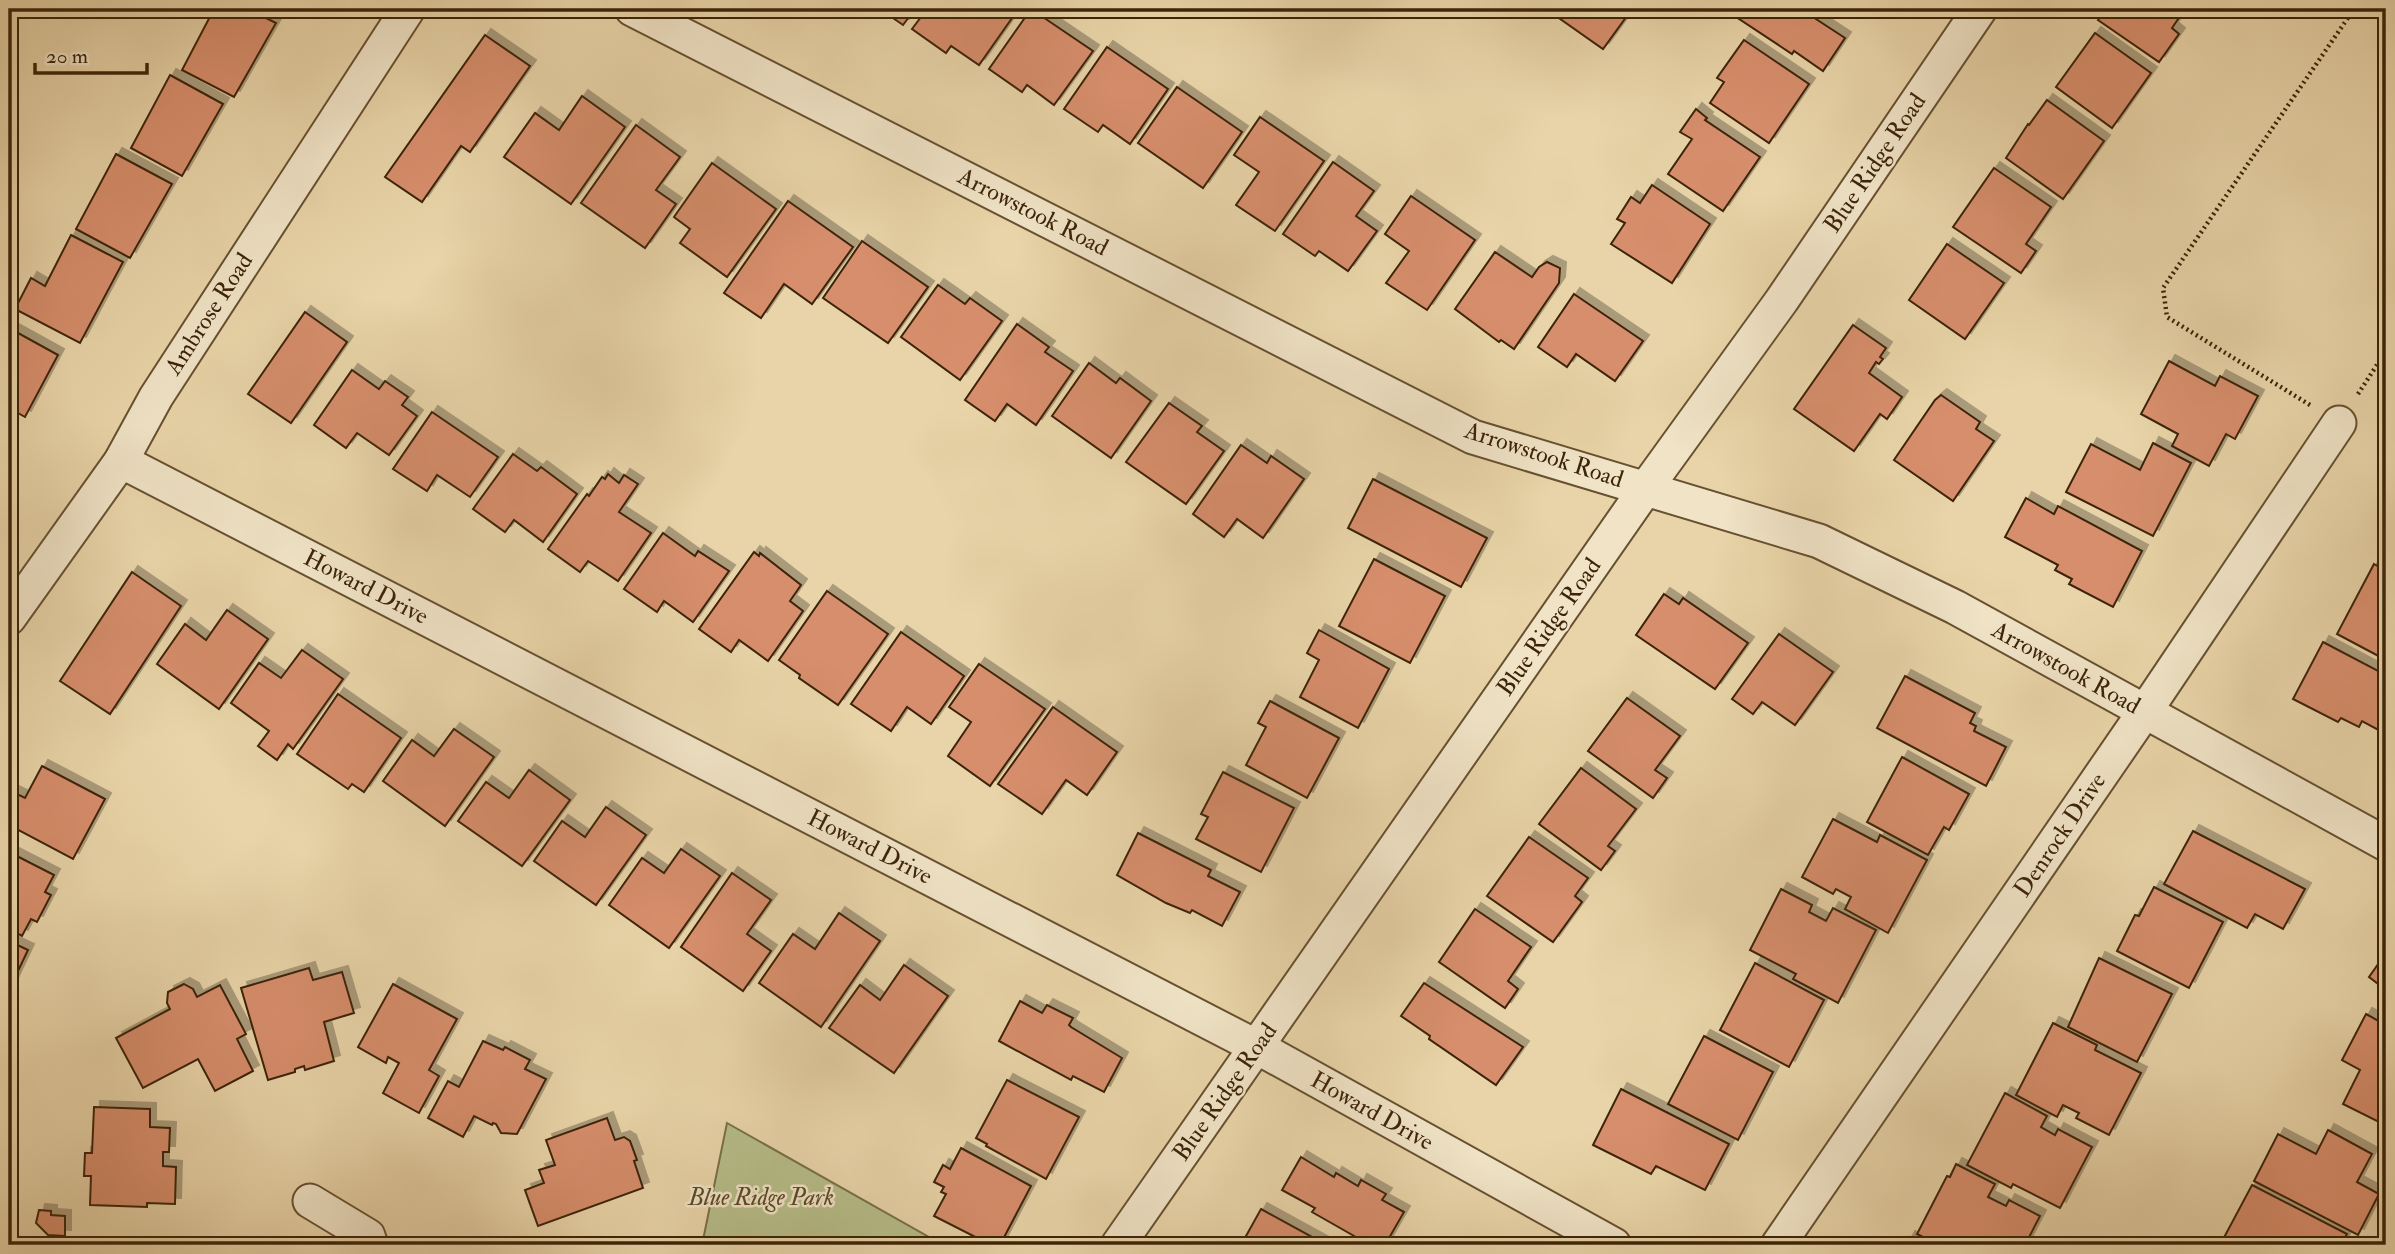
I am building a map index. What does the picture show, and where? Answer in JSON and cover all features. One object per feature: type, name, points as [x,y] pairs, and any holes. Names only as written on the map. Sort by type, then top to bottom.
[{"type":"street","name":"Ambrose Road","points":[[9,618],[121,461],[156,397],[408,9]]},
{"type":"street","name":"Arrowstook Road","points":[[632,9],[1473,437],[1819,541],[1955,607],[2386,844]]},
{"type":"street","name":"Blue Ridge Road","points":[[1118,1245],[1646,488],[1782,300],[1980,9]]},
{"type":"street","name":"Denrock Drive","points":[[1778,1245],[2145,712],[2339,423]]},
{"type":"street","name":"Howard Drive","points":[[121,461],[1257,1046],[1614,1245]]},
{"type":"street","points":[[310,1201],[369,1236],[372,1245]]},
{"type":"path","points":[[2354,9],[2163,288],[2168,317],[2339,423],[2386,352]]},
{"type":"path","points":[[859,1245],[886,1245]]},
{"type":"green space","name":"Blue Ridge Park","points":[[727,1123],[943,1245],[702,1245]]},
{"type":"building","points":[[214,9],[248,9],[276,23],[234,97],[182,70]]},
{"type":"building","points":[[272,9],[294,9],[289,18]]},
{"type":"building","points":[[880,9],[915,9],[903,25]]},
{"type":"building","points":[[927,9],[1017,11],[979,65],[951,46],[946,53],[912,29]]},
{"type":"building","points":[[1031,9],[1093,51],[1054,105],[1027,85],[1022,92],[989,69]]},
{"type":"building","points":[[1546,9],[1632,9],[1603,49]]},
{"type":"building","points":[[1724,9],[1808,9],[1818,16],[1816,19],[1845,38],[1823,71]]},
{"type":"building","points":[[2106,9],[2185,9],[2172,28],[2179,34],[2159,62],[2098,20]]},
{"type":"building","points":[[2095,33],[2151,73],[2112,128],[2056,87]]},
{"type":"building","points":[[485,35],[530,66],[470,152],[461,146],[422,202],[385,177]]},
{"type":"building","points":[[1744,40],[1809,84],[1769,143],[1710,103],[1724,82],[1717,78]]},
{"type":"building","points":[[1107,47],[1168,89],[1130,144],[1103,125],[1098,132],[1064,109]]},
{"type":"building","points":[[170,75],[223,104],[182,176],[131,148]]},
{"type":"building","points":[[1177,87],[1242,132],[1203,188],[1138,143]]},
{"type":"building","points":[[582,96],[625,127],[571,204],[504,157],[535,113],[559,130]]},
{"type":"building","points":[[2047,100],[2104,141],[2063,199],[2006,158]]},
{"type":"building","points":[[1696,109],[1707,118],[1705,120],[1760,157],[1723,211],[1668,174],[1692,139],[1680,132]]},
{"type":"building","points":[[1260,117],[1324,161],[1275,231],[1236,205],[1259,172],[1234,155]]},
{"type":"building","points":[[636,125],[680,157],[656,190],[676,204],[645,248],[581,203]]},
{"type":"building","points":[[116,154],[172,184],[130,258],[76,229]]},
{"type":"building","points":[[1333,162],[1374,191],[1356,216],[1377,231],[1348,271],[1319,251],[1315,256],[1283,234]]},
{"type":"building","points":[[712,163],[776,209],[727,277],[680,243],[690,229],[674,217]]},
{"type":"building","points":[[1994,168],[2051,207],[2026,244],[2036,251],[2021,273],[1953,227]]},
{"type":"building","points":[[1652,185],[1710,224],[1672,283],[1611,244],[1625,223],[1617,219],[1631,197],[1640,203]]},
{"type":"building","points":[[1411,196],[1475,240],[1427,310],[1386,283],[1409,251],[1385,234]]},
{"type":"building","points":[[788,201],[853,247],[812,304],[784,284],[761,318],[724,293]]},
{"type":"building","points":[[71,235],[123,262],[80,343],[15,309],[31,278],[45,286]]},
{"type":"building","points":[[862,241],[928,287],[888,343],[823,298]]},
{"type":"building","points":[[1947,244],[2004,283],[1965,339],[1909,300]]},
{"type":"building","points":[[1495,252],[1532,277],[1539,267],[1547,262],[1560,268],[1559,283],[1514,349],[1501,340],[1499,342],[1455,309]]},
{"type":"building","points":[[938,285],[965,304],[970,298],[1002,321],[960,380],[901,337]]},
{"type":"building","points":[[1574,294],[1643,341],[1615,381],[1576,354],[1567,367],[1538,347]]},
{"type":"building","points":[[305,312],[347,342],[291,423],[248,394]]},
{"type":"building","points":[[1017,324],[1049,347],[1045,352],[1073,371],[1036,425],[1007,404],[995,421],[965,400]]},
{"type":"building","points":[[1853,325],[1886,348],[1880,357],[1883,359],[1879,364],[1876,362],[1869,373],[1902,397],[1887,419],[1880,414],[1854,451],[1794,409]]},
{"type":"building","points":[[9,328],[58,355],[25,417],[9,408]]},
{"type":"building","points":[[2169,361],[2215,386],[2220,376],[2258,396],[2235,439],[2226,434],[2209,466],[2172,446],[2178,434],[2141,414]]},
{"type":"building","points":[[1089,363],[1116,383],[1120,378],[1151,401],[1111,458],[1052,416]]},
{"type":"building","points":[[352,370],[379,389],[385,381],[408,397],[402,405],[417,416],[389,455],[357,433],[346,448],[314,425]]},
{"type":"building","points":[[1941,395],[1980,422],[1976,429],[1994,441],[1953,501],[1894,460]]},
{"type":"building","points":[[1169,403],[1202,426],[1197,432],[1224,451],[1186,504],[1126,462]]},
{"type":"building","points":[[432,412],[498,457],[470,497],[437,475],[427,491],[393,469]]},
{"type":"building","points":[[2153,443],[2191,463],[2153,536],[2066,492],[2091,444],[2140,470]]},
{"type":"building","points":[[1241,445],[1267,463],[1271,456],[1304,479],[1263,538],[1237,519],[1224,537],[1193,514]]},
{"type":"building","points":[[513,454],[537,471],[541,467],[577,494],[543,542],[514,520],[505,532],[473,509]]},
{"type":"building","points":[[608,474],[619,483],[624,475],[638,484],[619,512],[651,533],[618,581],[588,561],[580,572],[548,549],[587,494],[589,496],[602,477],[605,479]]},
{"type":"building","points":[[1373,479],[1487,538],[1461,587],[1348,528]]},
{"type":"building","points":[[2026,498],[2054,514],[2058,506],[2142,551],[2113,607],[2069,584],[2072,579],[2055,570],[2058,565],[2005,537]]},
{"type":"building","points":[[663,533],[695,556],[698,551],[729,571],[693,622],[664,601],[657,612],[624,589]]},
{"type":"building","points":[[754,552],[759,556],[760,553],[801,585],[790,601],[803,611],[768,661],[739,640],[731,652],[699,629]]},
{"type":"building","points":[[1374,559],[1445,596],[1410,663],[1339,626]]},
{"type":"building","points":[[2374,564],[2386,571],[2386,660],[2337,634]]},
{"type":"building","points":[[132,572],[181,606],[110,714],[60,681]]},
{"type":"building","points":[[827,591],[888,634],[838,705],[799,678],[800,675],[779,660]]},
{"type":"building","points":[[1664,594],[1679,604],[1683,598],[1748,643],[1715,689],[1636,635]]},
{"type":"building","points":[[227,610],[268,639],[219,709],[157,664],[185,624],[206,640]]},
{"type":"building","points":[[1319,630],[1389,669],[1358,728],[1300,697],[1319,660],[1307,653]]},
{"type":"building","points":[[901,632],[964,676],[931,724],[907,707],[891,731],[851,704]]},
{"type":"building","points":[[1779,634],[1833,672],[1795,725],[1762,702],[1753,714],[1732,699]]},
{"type":"building","points":[[2323,642],[2386,675],[2386,734],[2362,721],[2359,727],[2341,718],[2338,722],[2293,699]]},
{"type":"building","points":[[302,650],[343,679],[293,749],[288,744],[277,760],[258,746],[269,731],[231,703],[259,663],[281,678]]},
{"type":"building","points":[[979,664],[1045,709],[990,786],[948,756],[971,722],[949,707]]},
{"type":"building","points":[[1905,676],[1975,713],[1970,723],[1976,726],[1974,731],[2006,747],[1986,786],[1877,728]]},
{"type":"building","points":[[338,694],[401,738],[364,792],[352,784],[348,789],[297,754]]},
{"type":"building","points":[[1627,698],[1680,736],[1655,770],[1667,778],[1653,798],[1588,751]]},
{"type":"building","points":[[1270,701],[1339,738],[1307,798],[1246,765],[1266,727],[1258,723]]},
{"type":"building","points":[[1053,707],[1117,752],[1087,795],[1066,780],[1042,814],[998,784]]},
{"type":"building","points":[[454,729],[494,757],[445,826],[383,781],[412,740],[434,756]]},
{"type":"building","points":[[1902,757],[1969,794],[1949,830],[1944,827],[1928,855],[1867,822]]},
{"type":"building","points":[[42,766],[105,799],[73,859],[13,827],[9,835],[9,790],[25,798]]},
{"type":"building","points":[[1581,768],[1636,809],[1608,846],[1615,851],[1601,870],[1539,824]]},
{"type":"building","points":[[529,770],[570,800],[522,866],[458,821],[486,782],[509,798]]},
{"type":"building","points":[[1223,772],[1294,808],[1261,872],[1196,839],[1208,817],[1201,814]]},
{"type":"building","points":[[606,807],[646,835],[596,905],[534,861],[562,821],[585,837]]},
{"type":"building","points":[[1833,819],[1877,842],[1880,835],[1927,860],[1888,933],[1845,909],[1851,897],[1836,889],[1833,894],[1802,877]]},
{"type":"building","points":[[2193,831],[2305,889],[2283,929],[2255,914],[2247,928],[2164,884]]},
{"type":"building","points":[[1138,833],[1211,870],[1208,876],[1240,892],[1222,926],[1192,910],[1190,913],[1166,903],[1117,875]]},
{"type":"building","points":[[1529,837],[1588,878],[1575,896],[1582,902],[1553,942],[1487,896]]},
{"type":"building","points":[[681,849],[720,876],[669,948],[609,905],[642,858],[664,873]]},
{"type":"building","points":[[9,852],[54,875],[45,892],[51,895],[37,922],[31,919],[22,936],[9,929]]},
{"type":"building","points":[[732,873],[771,900],[747,934],[771,951],[743,991],[681,947]]},
{"type":"building","points":[[2154,887],[2223,922],[2189,988],[2117,951],[2135,915],[2139,916]]},
{"type":"building","points":[[1781,889],[1812,905],[1809,912],[1826,921],[1833,908],[1876,930],[1838,1003],[1793,979],[1796,974],[1750,950]]},
{"type":"building","points":[[1475,909],[1531,947],[1508,981],[1518,989],[1505,1008],[1439,962]]},
{"type":"building","points":[[839,913],[880,941],[821,1027],[759,983],[793,934],[815,949]]},
{"type":"building","points":[[9,941],[28,950],[9,990]]},
{"type":"building","points":[[2386,953],[2386,990],[2369,977]]},
{"type":"building","points":[[2099,958],[2172,994],[2137,1062],[2068,1027]]},
{"type":"building","points":[[1755,963],[1824,1000],[1789,1067],[1720,1030]]},
{"type":"building","points":[[904,965],[948,996],[894,1073],[829,1028],[860,985],[880,1000]]},
{"type":"building","points":[[309,968],[313,980],[342,972],[354,1013],[324,1022],[334,1061],[305,1070],[304,1066],[295,1069],[295,1072],[268,1080],[241,988]]},
{"type":"building","points":[[1424,983],[1523,1047],[1496,1085],[1429,1039],[1430,1036],[1401,1016]]},
{"type":"building","points":[[184,984],[193,989],[197,997],[220,985],[246,1034],[237,1039],[253,1071],[215,1091],[198,1059],[143,1088],[116,1038],[170,1009],[167,1003],[168,992]]},
{"type":"building","points":[[393,984],[457,1019],[429,1070],[439,1076],[419,1113],[383,1093],[399,1063],[388,1057],[386,1063],[358,1047]]},
{"type":"building","points":[[1020,1001],[1042,1013],[1047,1005],[1073,1018],[1069,1025],[1071,1027],[1122,1058],[1104,1092],[1073,1076],[1071,1080],[999,1041]]},
{"type":"building","points":[[2366,1014],[2386,1025],[2386,1119],[2383,1124],[2343,1104],[2360,1070],[2342,1060]]},
{"type":"building","points":[[2053,1023],[2097,1045],[2095,1050],[2141,1073],[2109,1135],[2076,1118],[2079,1113],[2063,1105],[2057,1117],[2016,1095]]},
{"type":"building","points":[[1704,1036],[1773,1072],[1738,1140],[1668,1104]]},
{"type":"building","points":[[483,1041],[503,1050],[505,1047],[530,1060],[525,1069],[546,1079],[517,1134],[501,1133],[496,1124],[492,1125],[474,1116],[463,1137],[428,1118],[448,1081],[459,1087]]},
{"type":"building","points":[[1007,1080],[1079,1117],[1046,1179],[976,1138]]},
{"type":"building","points":[[1621,1089],[1729,1144],[1705,1190],[1656,1166],[1651,1174],[1593,1145]]},
{"type":"building","points":[[2005,1093],[2047,1116],[2041,1127],[2055,1135],[2058,1129],[2092,1147],[2060,1208],[2013,1184],[2011,1188],[1967,1165]]},
{"type":"building","points":[[94,1107],[150,1109],[150,1127],[170,1128],[169,1152],[163,1152],[163,1166],[176,1167],[175,1204],[147,1203],[147,1207],[90,1205],[91,1176],[84,1176],[85,1153],[92,1153]]},
{"type":"building","points":[[607,1118],[615,1140],[624,1137],[630,1141],[643,1188],[538,1226],[525,1190],[544,1183],[539,1170],[555,1165],[546,1140]]},
{"type":"building","points":[[2328,1130],[2372,1154],[2357,1182],[2379,1194],[2358,1235],[2254,1181],[2278,1134],[2316,1154]]},
{"type":"building","points":[[961,1148],[1031,1186],[1000,1245],[991,1245],[934,1216],[946,1194],[941,1192],[944,1187],[934,1182],[943,1165],[950,1169]]},
{"type":"building","points":[[1301,1157],[1334,1177],[1336,1173],[1358,1186],[1361,1180],[1386,1194],[1382,1200],[1404,1212],[1385,1245],[1370,1245],[1312,1212],[1315,1208],[1282,1190]]},
{"type":"building","points":[[1956,1164],[1995,1184],[1988,1197],[2006,1206],[2009,1200],[2040,1216],[2025,1245],[1939,1245],[1917,1234]]},
{"type":"building","points":[[2252,1185],[2347,1234],[2341,1245],[2220,1245]]},
{"type":"building","points":[[1261,1209],[1325,1244],[1241,1245]]},
{"type":"building","points":[[39,1210],[51,1211],[51,1215],[65,1216],[65,1236],[48,1235],[36,1223]]},
{"type":"building","points":[[1909,1237],[1925,1245],[1905,1245]]}]
